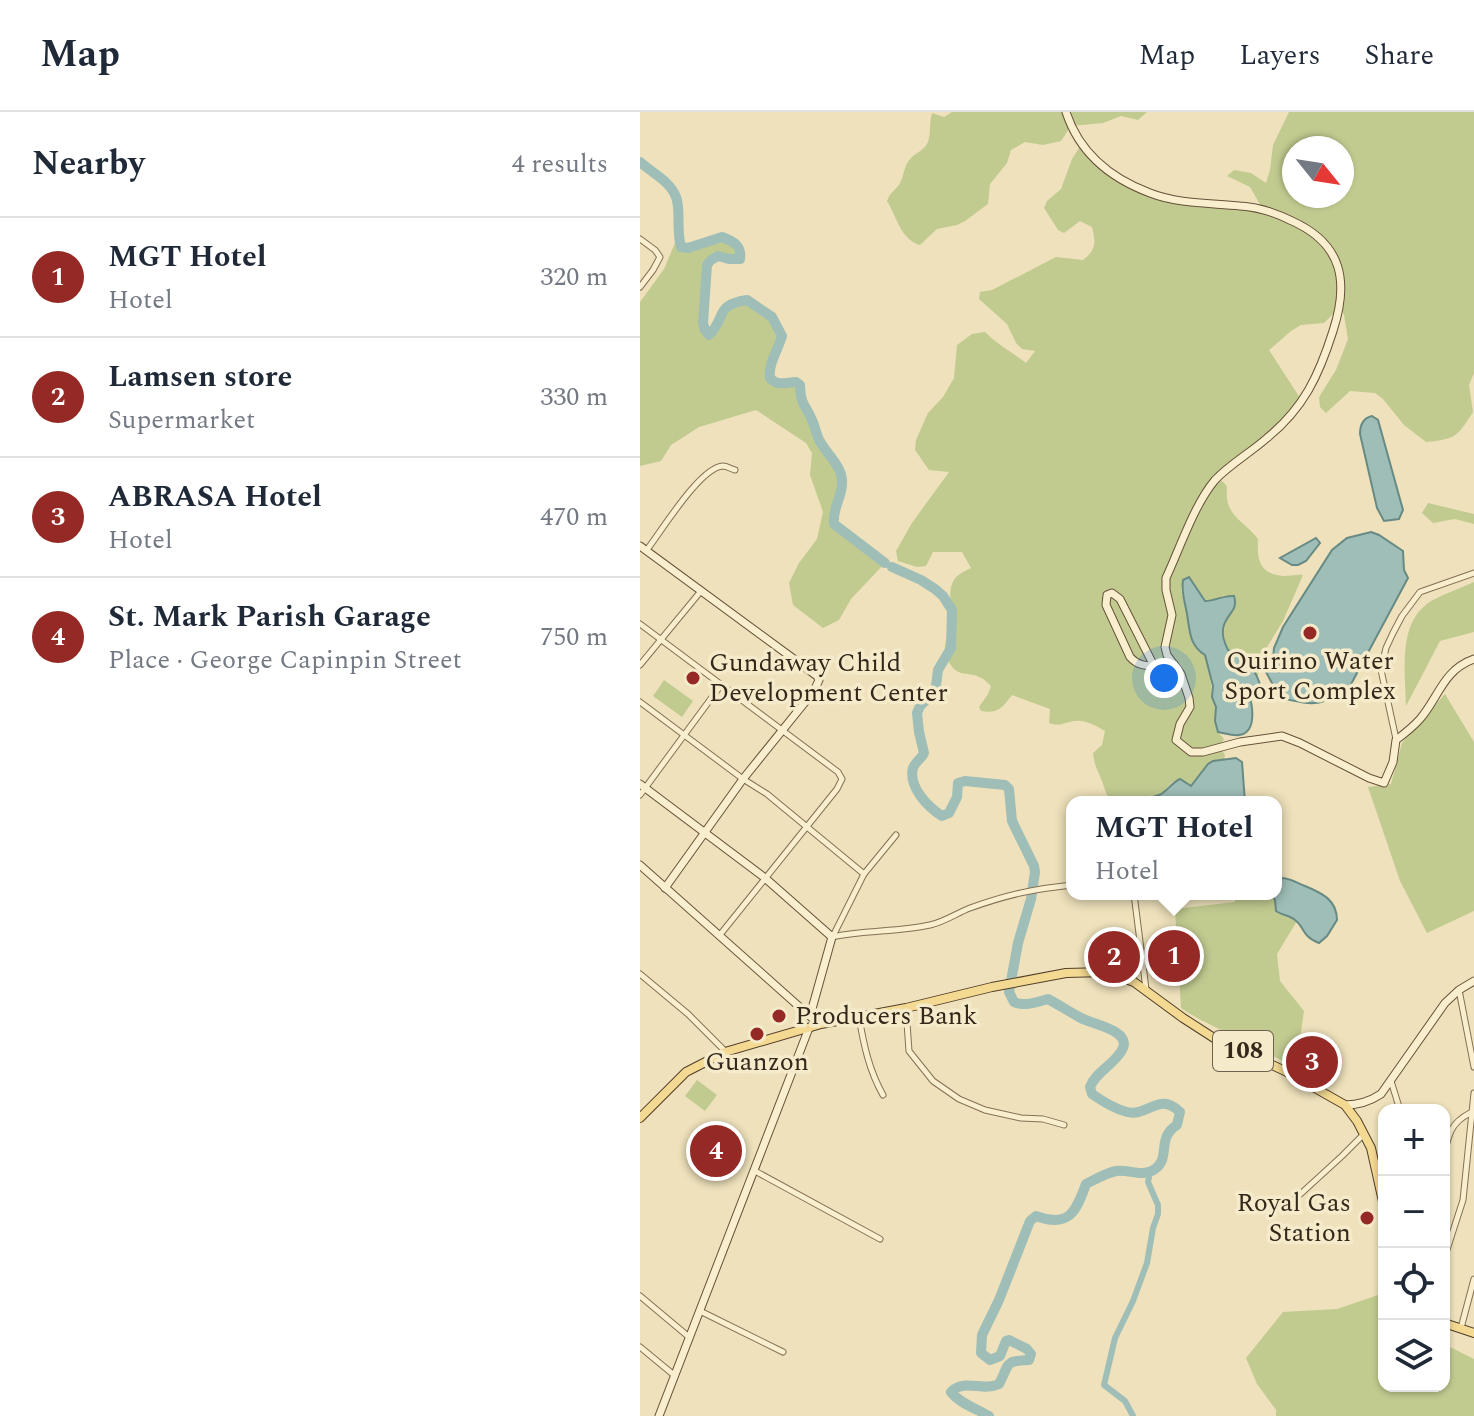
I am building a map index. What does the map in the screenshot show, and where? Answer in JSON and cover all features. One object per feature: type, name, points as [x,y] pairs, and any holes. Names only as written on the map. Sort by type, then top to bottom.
[{"type":"main road","name":"108","points":[[640,1118],[686,1072],[725,1052],[821,1024],[992,987],[1066,973],[1106,972],[1134,982],[1214,1038],[1285,1071],[1345,1105],[1371,1148],[1378,1179]]},
{"type":"main road","points":[[1450,1325],[1474,1333]]},
{"type":"street","points":[[1066,112],[1081,145],[1099,164],[1128,183],[1169,199],[1262,209],[1285,217],[1307,227],[1329,246],[1340,278],[1340,306],[1334,328],[1320,370],[1309,390],[1278,430],[1227,469],[1209,488],[1166,578],[1172,615],[1165,647],[1186,686],[1190,707],[1180,724],[1176,740],[1191,752],[1203,752],[1240,742],[1282,736],[1384,783],[1393,762],[1396,740],[1381,670],[1386,648],[1402,616],[1420,592],[1474,573]]},
{"type":"street","points":[[640,239],[660,257],[640,287]]},
{"type":"street","points":[[665,888],[743,779],[819,683],[817,676],[643,549],[702,476],[724,466],[735,470]]},
{"type":"street","points":[[640,665],[701,591]]},
{"type":"street","points":[[1154,666],[1126,608],[1116,595],[1107,595],[1106,605],[1130,657],[1139,664],[1154,666],[1174,664]]},
{"type":"street","points":[[640,624],[838,772],[842,779],[719,936]]},
{"type":"street","points":[[1396,740],[1419,721],[1457,667],[1474,659]]},
{"type":"street","points":[[721,685],[642,789],[706,832],[765,878],[832,937]]},
{"type":"street","points":[[640,702],[767,794],[864,874]]},
{"type":"street","points":[[810,1016],[832,937],[864,874],[896,835]]},
{"type":"street","points":[[640,865],[802,1011],[821,1024]]},
{"type":"street","points":[[832,937],[932,924],[1022,891],[1066,886]]},
{"type":"street","points":[[1135,900],[1146,990]]},
{"type":"street","points":[[640,974],[688,1014],[725,1052]]},
{"type":"street","points":[[1345,1105],[1360,1105],[1381,1094],[1445,1003],[1474,981]]},
{"type":"street","points":[[1459,990],[1474,1067]]},
{"type":"street","points":[[906,1008],[909,1051],[933,1081],[959,1099],[985,1110],[1064,1125]]},
{"type":"street","points":[[661,1415],[807,1028],[802,1011]]},
{"type":"street","points":[[859,1017],[867,1062],[883,1095]]},
{"type":"street","points":[[1391,1081],[1398,1104]]},
{"type":"street","points":[[1448,1248],[1463,1200],[1474,1093]]},
{"type":"street","points":[[1450,1133],[1458,1120],[1471,1112]]},
{"type":"street","points":[[1295,1199],[1364,1134]]},
{"type":"street","points":[[755,1171],[880,1239]]},
{"type":"street","points":[[1461,1329],[1474,1279]]},
{"type":"street","points":[[640,1296],[689,1337]]},
{"type":"street","points":[[699,1310],[783,1352]]},
{"type":"street","points":[[640,1347],[675,1376]]},
{"type":"green space","points":[[952,112],[1147,112],[1138,120],[1121,116],[1103,123],[1071,126],[1061,141],[1043,145],[1025,142],[1011,150],[1007,163],[990,184],[988,204],[957,225],[937,229],[920,245],[903,233],[887,201],[900,183],[908,162],[928,142],[932,113],[944,117]]},
{"type":"green space","points":[[1289,112],[1474,112],[1474,373],[1469,385],[1473,412],[1455,435],[1426,442],[1404,425],[1375,393],[1350,391],[1326,413],[1320,407],[1319,397],[1336,370],[1348,339],[1340,307],[1324,323],[1301,325],[1269,350],[1302,401],[1278,430],[1218,477],[1227,486],[1231,511],[1258,539],[1261,565],[1276,575],[1303,575],[1283,621],[1259,660],[1258,678],[1245,658],[1228,650],[1224,628],[1235,607],[1224,595],[1215,601],[1204,601],[1189,577],[1181,589],[1191,638],[1195,647],[1205,655],[1208,665],[1216,706],[1216,727],[1224,739],[1220,747],[1225,755],[1224,760],[1208,766],[1191,786],[1179,779],[1162,794],[1108,796],[1093,753],[1102,745],[1105,731],[1081,721],[1058,725],[1049,723],[1050,709],[1012,695],[999,709],[981,711],[979,707],[991,686],[980,677],[957,671],[950,663],[945,648],[952,627],[951,589],[957,576],[971,568],[962,552],[933,552],[926,566],[917,567],[898,561],[896,551],[949,472],[929,470],[915,450],[916,440],[928,413],[943,397],[954,378],[957,345],[972,334],[985,332],[1026,363],[1035,351],[1022,349],[1016,343],[1007,324],[979,299],[980,292],[992,290],[1056,257],[1083,260],[1093,249],[1092,227],[1080,221],[1064,233],[1058,230],[1044,208],[1047,201],[1061,189],[1072,159],[1081,145],[1099,164],[1152,194],[1262,208],[1250,187],[1227,176],[1234,170],[1251,173],[1266,183],[1273,145]]},
{"type":"green space","points":[[678,236],[682,247],[688,248],[722,237],[738,247],[740,259],[718,256],[707,265],[705,330],[709,334],[725,308],[747,300],[772,317],[782,336],[772,362],[770,378],[779,383],[796,382],[800,385],[802,401],[818,438],[841,476],[842,487],[834,524],[885,563],[851,599],[839,620],[823,628],[793,605],[789,583],[817,539],[823,512],[810,475],[812,453],[806,443],[756,410],[699,427],[671,445],[661,461],[640,466],[640,302],[664,269]]},
{"type":"green space","points":[[1428,503],[1474,514],[1474,524],[1455,519],[1433,523],[1422,513]]},
{"type":"green space","points":[[1474,582],[1474,632],[1440,641],[1406,706],[1406,648],[1413,620],[1433,600]]},
{"type":"green space","points":[[664,680],[693,701],[682,717],[653,696]]},
{"type":"green space","points":[[1445,694],[1474,742],[1474,911],[1427,933],[1400,881],[1368,787],[1391,784],[1402,743]]},
{"type":"green space","points":[[1275,900],[1275,906],[1284,916],[1297,921],[1277,954],[1280,981],[1304,1011],[1296,1066],[1181,1008],[1175,909]]},
{"type":"green space","points":[[697,1080],[717,1095],[705,1111],[685,1096]]},
{"type":"green space","points":[[1378,1295],[1378,1392],[1450,1392],[1450,1347],[1474,1359],[1474,1416],[1276,1416],[1276,1410],[1257,1384],[1246,1358],[1283,1312],[1337,1309]]},
{"type":"water","points":[[1372,416],[1378,420],[1403,510],[1399,519],[1384,521],[1377,508],[1360,434],[1363,422]]},
{"type":"water","points":[[1371,532],[1403,551],[1404,570],[1408,578],[1350,686],[1316,703],[1280,698],[1266,672],[1266,665],[1273,660],[1274,648],[1283,627],[1332,550],[1347,538]]},
{"type":"water","points":[[1316,538],[1320,543],[1306,561],[1292,565],[1280,558]]},
{"type":"water","points":[[1189,577],[1205,601],[1234,596],[1235,606],[1223,629],[1224,640],[1228,650],[1253,670],[1261,688],[1250,698],[1251,725],[1239,735],[1218,732],[1213,686],[1205,655],[1196,647],[1190,632],[1182,589],[1183,580]]},
{"type":"water","points":[[1236,758],[1242,762],[1245,796],[1156,796],[1180,779],[1191,786],[1213,761]]},
{"type":"water","points":[[1282,878],[1327,898],[1334,907],[1337,920],[1319,943],[1293,919],[1276,911],[1275,900],[1282,900]]},
{"type":"waterway","points":[[640,162],[665,182],[676,197],[681,247],[688,248],[722,237],[738,247],[740,259],[718,256],[707,265],[705,330],[709,335],[725,309],[747,300],[772,317],[782,336],[772,362],[770,378],[779,383],[796,382],[800,385],[802,401],[818,438],[841,476],[842,487],[834,524],[885,563]]},
{"type":"waterway","points":[[892,567],[935,589],[952,610],[951,648],[938,670],[933,693],[917,713],[924,753],[913,768],[916,789],[925,802],[942,816],[949,813],[957,797],[958,783],[1005,785],[1009,789],[1012,821],[1034,866],[1031,899],[1018,943],[1009,992],[1014,1002],[1026,1004],[1048,999],[1081,1018],[1109,1028],[1121,1037],[1124,1042],[1120,1054],[1090,1087],[1096,1097],[1127,1112],[1134,1113],[1160,1104],[1173,1106],[1180,1112],[1177,1125],[1167,1136],[1160,1164],[1155,1169],[1146,1173],[1116,1171],[1105,1175],[1086,1184],[1074,1210],[1064,1219],[1036,1216],[1030,1221],[982,1335],[981,1353],[990,1360],[1000,1356],[1009,1340],[1027,1349],[1031,1354],[1029,1360],[1011,1363],[999,1384],[986,1387],[968,1385],[951,1392],[963,1403],[989,1416]]},
{"type":"waterway","points":[[1133,1416],[1125,1401],[1104,1385],[1115,1338],[1147,1263],[1158,1214],[1158,1205],[1148,1182],[1150,1172]]},
{"type":"place","name":"Quirino Water Sport Complex","points":[[1310,633]]},
{"type":"place","name":"Gundaway Child Development Center","points":[[693,678]]},
{"type":"place","name":"MGT Hotel","points":[[1174,956]]},
{"type":"place","name":"Lamsen store","points":[[1114,957]]},
{"type":"place","name":"Producers Bank","points":[[779,1016]]},
{"type":"place","name":"Guanzon","points":[[757,1034]]},
{"type":"place","name":"ABRASA Hotel","points":[[1312,1062]]},
{"type":"place","name":"St. Mark Parish Garage","points":[[716,1151]]},
{"type":"place","name":"Royal Gas Station","points":[[1367,1218]]}]
